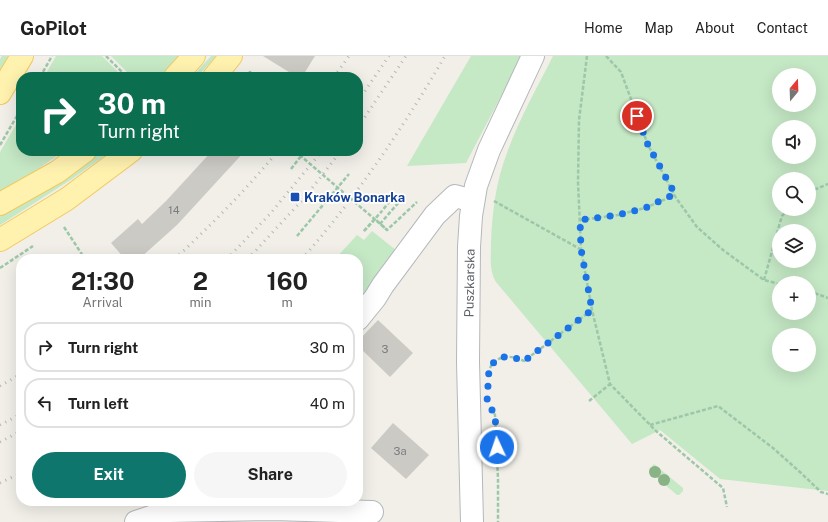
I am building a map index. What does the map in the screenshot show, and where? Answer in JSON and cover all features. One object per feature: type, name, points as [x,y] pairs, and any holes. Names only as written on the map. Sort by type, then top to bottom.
[{"type":"main road","points":[[0,93],[22,56]]},
{"type":"main road","points":[[180,72],[194,56]]},
{"type":"main road","points":[[218,72],[231,56]]},
{"type":"main road","points":[[0,204],[57,172],[78,156]]},
{"type":"main road","points":[[0,240],[67,199],[123,156]]},
{"type":"street","name":"Puszkarska","points":[[472,522],[468,362],[469,248],[483,201],[481,170],[518,85],[533,56]]},
{"type":"street","points":[[363,313],[435,215],[455,196],[483,201]]},
{"type":"street","points":[[136,522],[169,511],[273,516],[372,512]]},
{"type":"path","points":[[43,72],[52,56]]},
{"type":"path","points":[[106,56],[122,72]]},
{"type":"path","points":[[587,56],[579,120],[578,182],[581,249],[592,310],[610,384],[649,425],[723,488],[727,508]]},
{"type":"path","points":[[606,56],[621,72],[648,145],[675,194],[697,227],[723,250],[764,280],[772,282]]},
{"type":"path","points":[[0,145],[16,118]]},
{"type":"path","points":[[291,169],[301,156],[385,228]]},
{"type":"path","points":[[297,236],[349,174]]},
{"type":"path","points":[[816,189],[828,184]]},
{"type":"path","points":[[580,220],[618,215],[645,208],[675,194]]},
{"type":"path","points":[[364,231],[393,197],[399,202],[380,224]]},
{"type":"path","points":[[375,219],[387,230],[405,212],[422,199]]},
{"type":"path","points":[[483,201],[581,249]]},
{"type":"path","points":[[764,280],[782,216]]},
{"type":"path","points":[[64,227],[82,254]]},
{"type":"path","points":[[816,294],[828,298]]},
{"type":"path","points":[[488,372],[494,362],[501,357],[512,357],[524,361],[592,310]]},
{"type":"path","points":[[590,401],[610,384]]},
{"type":"path","points":[[487,402],[495,415],[498,478],[498,522]]},
{"type":"path","points":[[649,425],[718,406],[773,448],[821,492],[828,494]]},
{"type":"green space","points":[[2,56],[9,56],[0,71],[0,59]]},
{"type":"green space","points":[[56,56],[102,56],[118,72],[47,72]]},
{"type":"green space","points":[[111,56],[183,56],[167,72],[127,72]]},
{"type":"green space","points":[[211,56],[216,56],[202,72],[197,72]]},
{"type":"green space","points":[[471,56],[522,56],[466,163],[407,166]]},
{"type":"green space","points":[[553,56],[828,56],[828,491],[720,479],[660,430],[632,444],[496,282],[491,268],[491,243],[492,220],[497,186],[507,153],[528,104]]},
{"type":"green space","points":[[16,125],[16,156],[57,156],[19,182],[0,192],[0,152]]},
{"type":"green space","points":[[94,156],[104,156],[72,179],[0,225],[0,215],[8,212]]},
{"type":"green space","points":[[372,231],[397,251],[363,295],[363,254],[340,254],[357,235],[364,240]]},
{"type":"green space","points":[[654,464],[683,488],[683,491],[679,495],[677,495],[649,471]]},
{"type":"building","points":[[263,56],[315,56],[305,72],[289,72]]},
{"type":"building","points":[[207,156],[240,156],[177,225],[145,254],[121,254],[111,243],[138,219],[142,224],[166,201]]},
{"type":"building","points":[[378,320],[413,353],[390,377],[363,351],[363,336]]},
{"type":"building","points":[[393,423],[429,455],[406,479],[371,448]]},
{"type":"railway","points":[[338,72],[349,56]]},
{"type":"railway","points":[[363,94],[389,56]]},
{"type":"railway","points":[[363,120],[406,56]]},
{"type":"railway","points":[[306,254],[342,211],[378,161],[413,109],[445,56]]},
{"type":"railway","points":[[180,254],[228,207],[274,156]]},
{"type":"railway","points":[[232,254],[270,214],[318,156]]},
{"type":"railway","points":[[253,254],[306,196],[337,156]]},
{"type":"railway","points":[[0,386],[16,377]]},
{"type":"railway","points":[[0,425],[16,417]]},
{"type":"railway","points":[[0,442],[16,434]]},
{"type":"railway","points":[[0,483],[16,475]]},
{"type":"place","name":"Kraków Bonarka","points":[[295,197]]},
{"type":"route","points":[[497,447],[495,415],[487,402],[488,372],[491,365],[497,359],[509,356],[524,361],[592,310],[581,249],[580,220],[618,215],[645,208],[675,194],[648,145],[637,116]]}]
